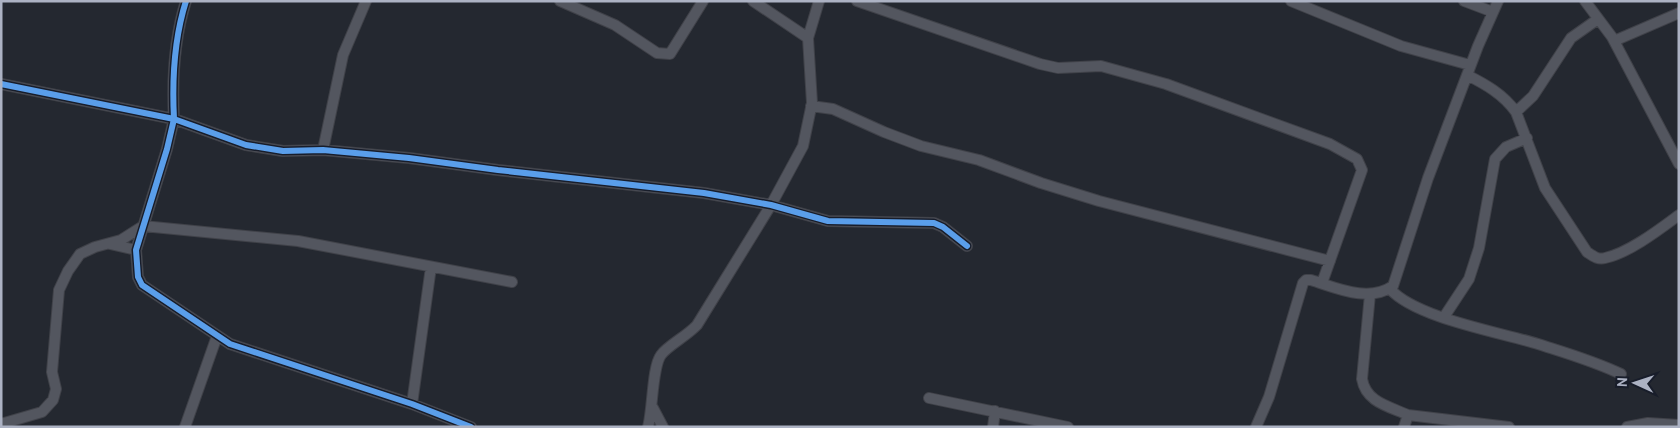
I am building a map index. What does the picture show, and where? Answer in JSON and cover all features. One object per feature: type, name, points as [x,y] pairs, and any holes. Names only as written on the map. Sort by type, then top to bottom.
[{"type":"street","points":[[186,1],[182,14],[172,85],[174,119],[167,150],[136,250],[138,277],[142,285],[230,344],[301,369],[412,404],[471,427]]},
{"type":"street","points":[[324,150],[344,54],[366,1]]},
{"type":"street","points":[[560,1],[615,24],[657,53],[664,55],[670,54],[703,1]]},
{"type":"street","points":[[753,1],[808,38]]},
{"type":"street","points":[[648,427],[653,408],[656,368],[661,354],[687,336],[697,325],[771,205],[803,146],[811,106],[808,38],[819,1]]},
{"type":"street","points":[[857,1],[1040,64],[1058,68],[1101,66],[1166,84],[1330,144],[1357,159],[1362,170],[1322,283]]},
{"type":"street","points":[[1291,1],[1401,46],[1468,70],[1510,104],[1516,112],[1545,188],[1587,252],[1595,258],[1605,258],[1647,239],[1679,215]]},
{"type":"street","points":[[1464,1],[1493,12]]},
{"type":"street","points":[[1256,427],[1269,397],[1302,283],[1306,280],[1370,294],[1390,289],[1397,279],[1428,178],[1468,70],[1498,1]]},
{"type":"street","points":[[1585,1],[1614,41],[1679,164]]},
{"type":"street","points":[[1614,41],[1679,13]]},
{"type":"street","points":[[1516,112],[1533,96],[1571,38],[1598,19]]},
{"type":"street","points":[[1,84],[174,119],[246,145],[283,151],[324,150],[408,158],[704,193],[771,205],[828,221],[934,223],[943,227],[966,246]]},
{"type":"street","points":[[811,106],[833,109],[921,146],[979,160],[1041,183],[1100,201],[1330,261]]},
{"type":"street","points":[[1444,317],[1469,279],[1496,159],[1506,147],[1526,138]]},
{"type":"street","points":[[1,424],[42,412],[49,407],[56,389],[52,372],[59,290],[68,271],[80,254],[95,247],[121,240],[143,226],[298,241],[512,282]]},
{"type":"street","points":[[109,244],[136,250]]},
{"type":"street","points":[[412,404],[431,268]]},
{"type":"street","points":[[1390,289],[1406,302],[1444,317],[1576,356],[1621,374]]},
{"type":"street","points":[[1370,294],[1362,379],[1364,389],[1370,397],[1408,415],[1509,427]]},
{"type":"street","points":[[185,427],[217,336]]},
{"type":"street","points":[[929,398],[1068,427]]},
{"type":"street","points":[[653,408],[663,427]]},
{"type":"street","points":[[993,427],[995,411]]},
{"type":"street","points":[[1404,427],[1408,415]]},
{"type":"street","points":[[1627,427],[1648,423],[1679,425]]},
{"type":"cycle path","points":[[186,1],[179,30],[175,60],[174,119],[246,145],[283,151],[323,150],[409,158],[704,193],[771,205],[828,221],[934,223],[943,227],[967,246]]},
{"type":"cycle path","points":[[1,84],[174,119],[167,149],[136,250],[138,277],[142,285],[230,344],[412,404],[471,427]]}]
